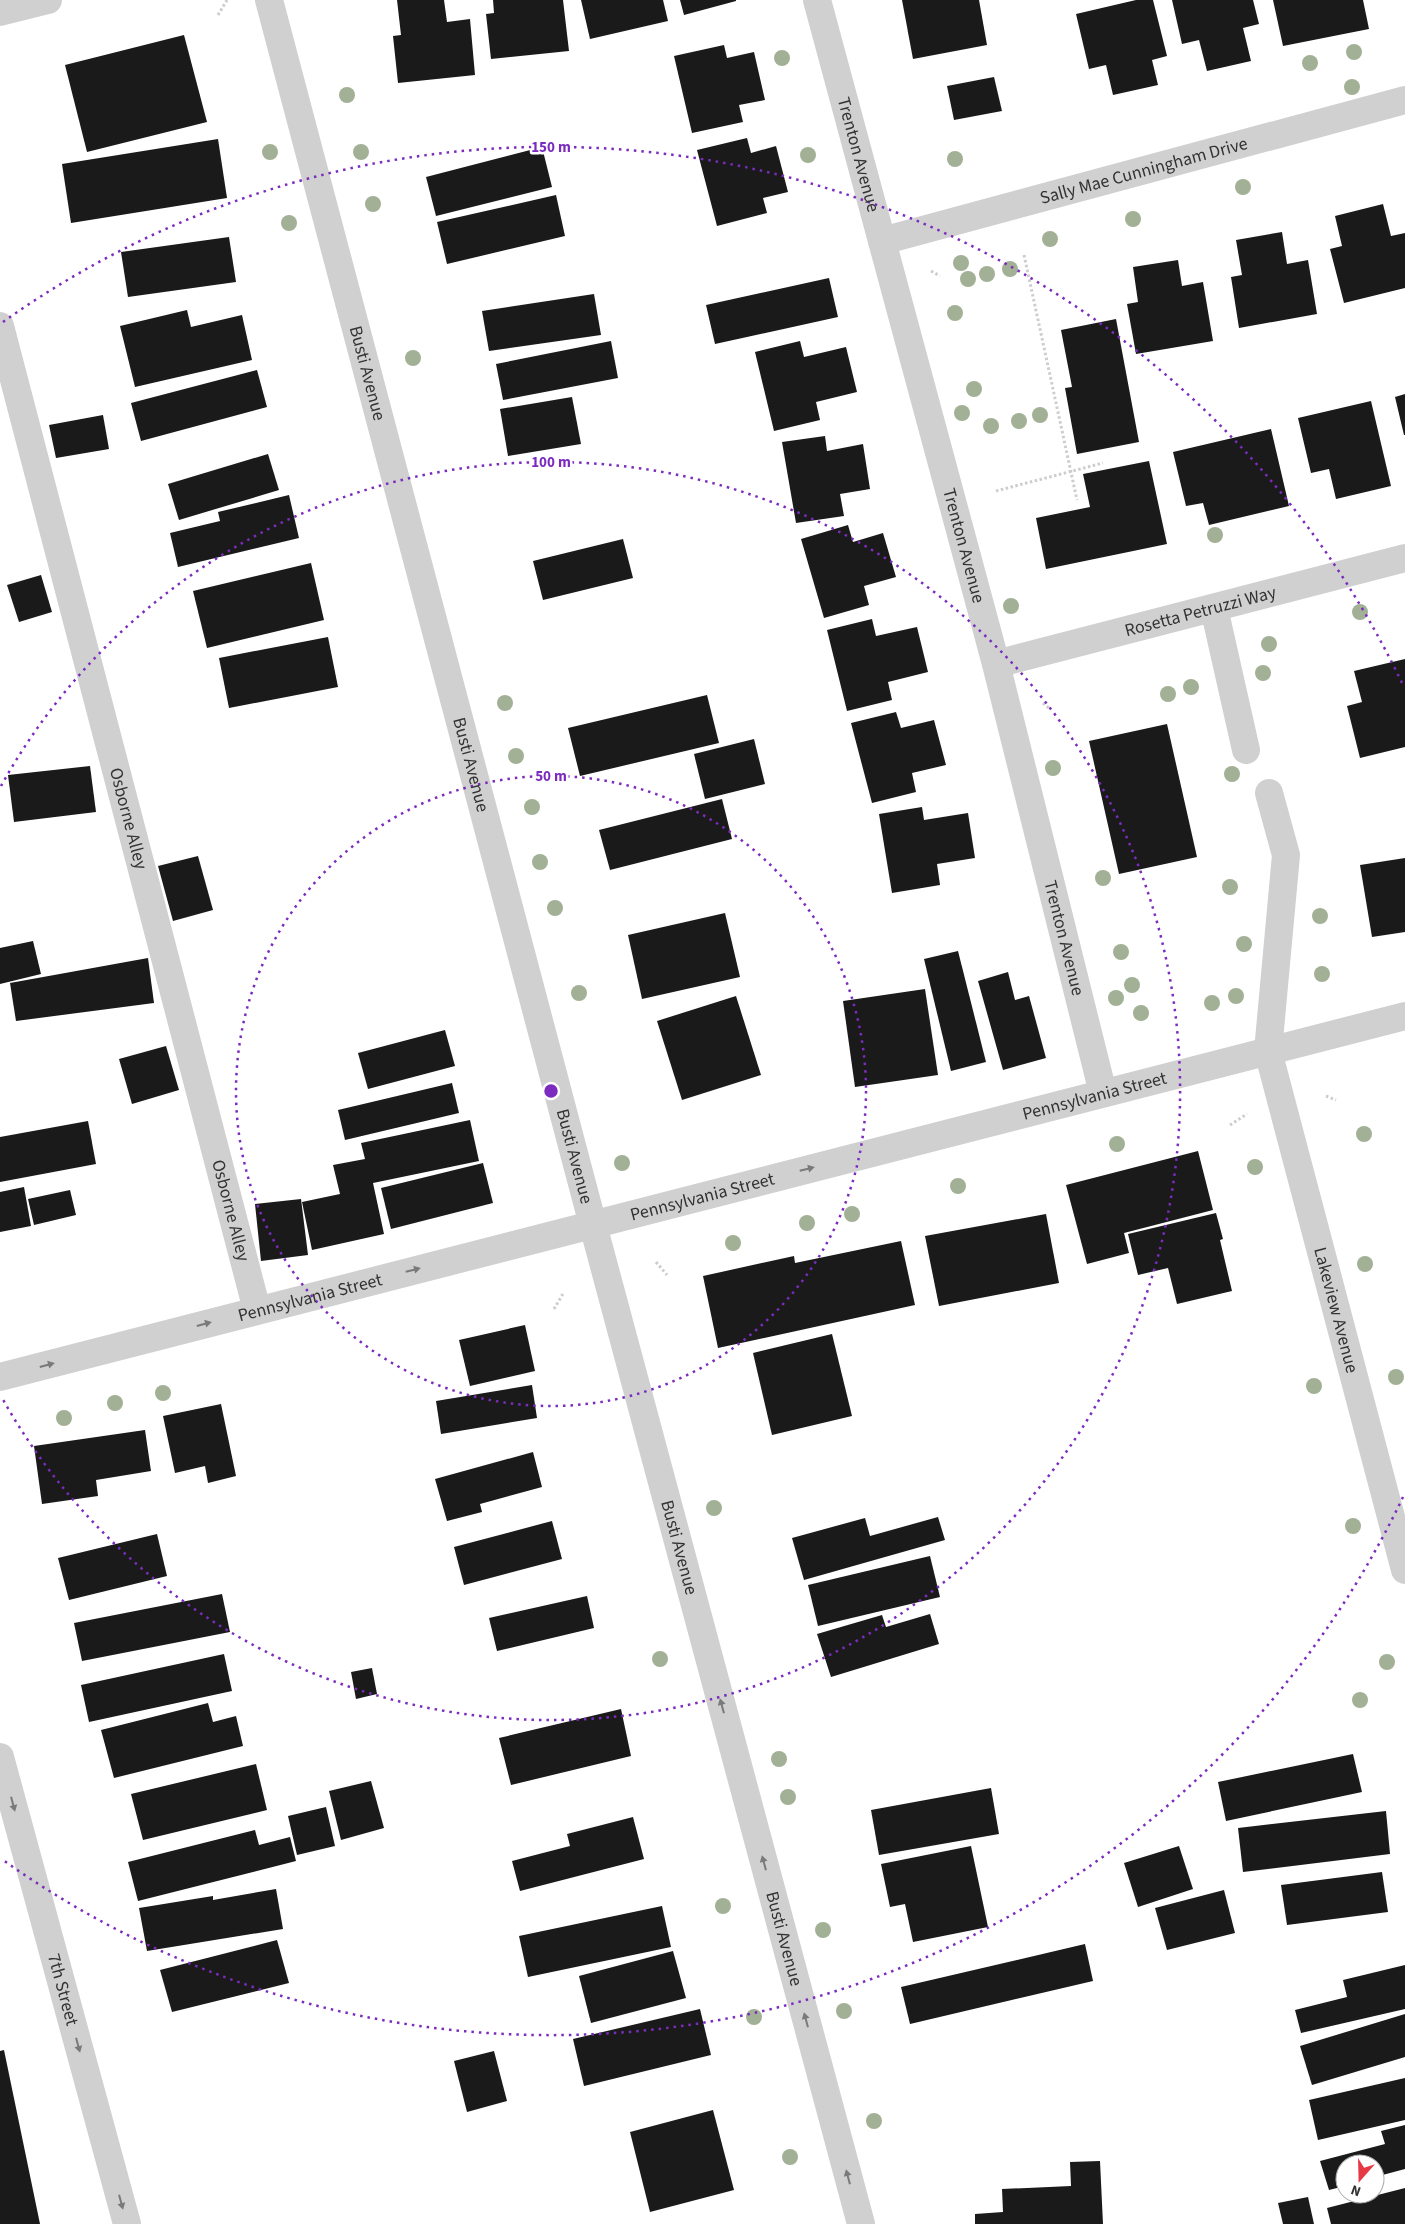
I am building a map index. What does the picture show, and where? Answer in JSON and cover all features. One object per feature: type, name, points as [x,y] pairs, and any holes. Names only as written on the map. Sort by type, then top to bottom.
[{"type":"street","points":[[0,12],[48,0]]},
{"type":"street","name":"Busti Avenue","points":[[269,0],[593,1225],[861,2224]]},
{"type":"street","name":"Trenton Avenue","points":[[817,0],[996,664],[1103,1093]]},
{"type":"street","name":"Sally Mae Cunningham Drive","points":[[882,240],[1405,100]]},
{"type":"street","name":"Osborne Alley","points":[[0,326],[257,1310]]},
{"type":"street","name":"Rosetta Petruzzi Way","points":[[996,664],[1405,558]]},
{"type":"street","points":[[1214,608],[1246,750]]},
{"type":"street","name":"Lakeview Avenue","points":[[1269,793],[1286,855],[1268,1051],[1399,1525],[1405,1570]]},
{"type":"street","name":"Pennsylvania Street","points":[[0,1377],[1405,1016]]},
{"type":"street","name":"7th Street","points":[[0,1757],[127,2224]]},
{"type":"path","points":[[218,15],[227,0]]},
{"type":"path","points":[[1024,255],[1077,500]]},
{"type":"path","points":[[932,270],[940,276]]},
{"type":"path","points":[[996,491],[1103,463]]},
{"type":"path","points":[[1043,702],[1050,709]]},
{"type":"path","points":[[1326,1096],[1336,1100]]},
{"type":"path","points":[[1230,1125],[1248,1113]]},
{"type":"path","points":[[656,1262],[667,1276]]},
{"type":"path","points":[[554,1310],[564,1292]]},
{"type":"building","points":[[397,0],[444,0],[447,22],[470,19],[475,75],[398,83],[393,36],[401,35]]},
{"type":"building","points":[[493,0],[563,0],[569,51],[491,59],[486,14],[494,13]]},
{"type":"building","points":[[581,0],[663,0],[668,21],[590,39]]},
{"type":"building","points":[[680,0],[736,0],[736,1],[684,15]]},
{"type":"building","points":[[902,0],[979,0],[987,45],[913,59]]},
{"type":"building","points":[[1136,0],[1153,0],[1167,56],[1152,60],[1158,85],[1113,95],[1106,65],[1089,69],[1076,14]]},
{"type":"building","points":[[1172,0],[1253,0],[1259,24],[1243,28],[1251,61],[1207,71],[1199,40],[1182,44]]},
{"type":"building","points":[[1273,0],[1363,0],[1369,29],[1283,46]]},
{"type":"building","points":[[184,35],[207,122],[87,152],[65,65]]},
{"type":"building","points":[[724,45],[727,58],[754,52],[765,100],[739,105],[743,122],[692,133],[674,56]]},
{"type":"building","points":[[994,77],[1002,111],[954,120],[947,86]]},
{"type":"building","points":[[747,138],[751,153],[776,146],[788,192],[763,198],[767,213],[717,226],[697,150]]},
{"type":"building","points":[[218,139],[227,198],[71,223],[62,164]]},
{"type":"building","points":[[542,147],[552,187],[436,216],[426,177]]},
{"type":"building","points":[[556,195],[565,236],[447,264],[437,222]]},
{"type":"building","points":[[1383,204],[1391,236],[1405,233],[1405,288],[1344,303],[1330,249],[1342,246],[1335,216]]},
{"type":"building","points":[[1282,232],[1287,264],[1308,260],[1317,314],[1239,328],[1231,277],[1242,275],[1236,240]]},
{"type":"building","points":[[229,237],[236,282],[128,297],[121,252]]},
{"type":"building","points":[[1178,260],[1182,286],[1203,282],[1213,341],[1136,354],[1127,304],[1138,302],[1133,267]]},
{"type":"building","points":[[829,278],[838,317],[715,344],[706,305]]},
{"type":"building","points":[[594,294],[601,335],[489,351],[482,311]]},
{"type":"building","points":[[187,310],[191,327],[242,315],[252,360],[135,387],[120,326]]},
{"type":"building","points":[[1116,319],[1139,442],[1077,454],[1065,388],[1072,387],[1061,330]]},
{"type":"building","points":[[611,341],[618,378],[503,400],[496,364]]},
{"type":"building","points":[[800,341],[804,357],[846,347],[857,392],[816,402],[820,420],[774,431],[755,352]]},
{"type":"building","points":[[257,370],[267,407],[141,441],[131,403]]},
{"type":"building","points":[[1405,394],[1405,435],[1404,435],[1395,397]]},
{"type":"building","points":[[572,397],[581,444],[508,456],[500,409]]},
{"type":"building","points":[[1371,401],[1391,486],[1336,499],[1329,469],[1311,473],[1298,418]]},
{"type":"building","points":[[103,415],[109,449],[56,458],[49,425]]},
{"type":"building","points":[[1271,429],[1289,506],[1209,525],[1203,503],[1186,506],[1173,452]]},
{"type":"building","points":[[825,436],[827,451],[863,444],[870,489],[840,494],[844,516],[796,523],[782,442]]},
{"type":"building","points":[[268,454],[279,490],[179,520],[168,484]]},
{"type":"building","points":[[1149,461],[1167,544],[1046,569],[1036,518],[1090,507],[1083,474]]},
{"type":"building","points":[[289,495],[299,538],[178,567],[170,533],[220,521],[218,512]]},
{"type":"building","points":[[848,525],[853,542],[883,533],[896,577],[864,586],[869,605],[824,618],[801,539]]},
{"type":"building","points":[[623,539],[633,578],[543,600],[533,561]]},
{"type":"building","points":[[311,563],[324,620],[207,648],[193,591]]},
{"type":"building","points":[[41,575],[52,612],[19,622],[7,585]]},
{"type":"building","points":[[872,619],[876,636],[917,627],[928,672],[888,682],[892,700],[847,711],[827,630]]},
{"type":"building","points":[[328,637],[338,687],[229,708],[219,658]]},
{"type":"building","points":[[1405,659],[1405,747],[1360,758],[1347,706],[1362,702],[1354,671]]},
{"type":"building","points":[[707,695],[719,743],[580,776],[568,728]]},
{"type":"building","points":[[896,712],[901,728],[934,720],[946,765],[912,773],[916,792],[872,803],[851,723]]},
{"type":"building","points":[[1167,724],[1197,857],[1119,874],[1089,741]]},
{"type":"building","points":[[754,739],[765,784],[705,799],[694,754]]},
{"type":"building","points":[[90,766],[96,812],[14,822],[8,775]]},
{"type":"building","points":[[722,799],[732,839],[610,870],[599,830]]},
{"type":"building","points":[[922,807],[924,820],[968,813],[975,858],[937,864],[940,885],[892,893],[879,814]]},
{"type":"building","points":[[198,856],[213,910],[173,921],[158,866]]},
{"type":"building","points":[[1405,858],[1405,932],[1372,937],[1360,865]]},
{"type":"building","points":[[725,913],[740,977],[642,999],[628,935]]},
{"type":"building","points":[[33,941],[41,974],[0,984],[0,948]]},
{"type":"building","points":[[958,951],[986,1062],[951,1071],[924,959]]},
{"type":"building","points":[[148,958],[154,1003],[16,1021],[10,983]]},
{"type":"building","points":[[1008,972],[1015,1000],[1029,996],[1046,1058],[1003,1070],[978,981]]},
{"type":"building","points":[[925,989],[938,1075],[855,1087],[843,1001]]},
{"type":"building","points":[[736,996],[761,1075],[682,1100],[657,1021]]},
{"type":"building","points":[[445,1030],[455,1066],[368,1089],[358,1053]]},
{"type":"building","points":[[166,1046],[179,1090],[132,1104],[119,1059]]},
{"type":"building","points":[[452,1083],[459,1113],[345,1140],[338,1110]]},
{"type":"building","points":[[470,1120],[479,1161],[373,1183],[384,1234],[312,1250],[302,1202],[340,1194],[333,1165],[365,1159],[361,1143]]},
{"type":"building","points":[[88,1121],[96,1164],[0,1182],[0,1137]]},
{"type":"building","points":[[1198,1151],[1213,1210],[1124,1233],[1129,1253],[1087,1264],[1066,1185]]},
{"type":"building","points":[[483,1163],[493,1203],[391,1229],[381,1188]]},
{"type":"building","points":[[24,1187],[31,1226],[0,1232],[0,1192]]},
{"type":"building","points":[[70,1190],[76,1215],[34,1225],[28,1199]]},
{"type":"building","points":[[301,1199],[308,1255],[261,1261],[255,1204]]},
{"type":"building","points":[[1216,1213],[1223,1239],[1220,1240],[1232,1291],[1177,1304],[1168,1268],[1138,1275],[1128,1234]]},
{"type":"building","points":[[1046,1214],[1059,1283],[939,1306],[925,1236]]},
{"type":"building","points":[[901,1241],[915,1305],[718,1348],[703,1276],[794,1256],[795,1263]]},
{"type":"building","points":[[525,1325],[535,1371],[470,1386],[459,1340]]},
{"type":"building","points":[[832,1334],[852,1416],[772,1435],[753,1353]]},
{"type":"building","points":[[532,1385],[537,1418],[441,1434],[436,1401]]},
{"type":"building","points":[[221,1404],[236,1476],[208,1483],[205,1466],[175,1473],[163,1416]]},
{"type":"building","points":[[145,1430],[151,1471],[96,1480],[98,1496],[42,1504],[34,1446]]},
{"type":"building","points":[[533,1452],[542,1487],[480,1504],[482,1512],[447,1521],[435,1479]]},
{"type":"building","points":[[938,1517],[945,1540],[804,1580],[792,1538],[865,1518],[870,1536]]},
{"type":"building","points":[[552,1521],[562,1559],[464,1585],[454,1547]]},
{"type":"building","points":[[157,1534],[167,1576],[69,1600],[58,1558]]},
{"type":"building","points":[[930,1556],[940,1597],[818,1626],[808,1585]]},
{"type":"building","points":[[222,1594],[230,1632],[82,1661],[74,1623]]},
{"type":"building","points":[[587,1596],[594,1628],[497,1651],[489,1618]]},
{"type":"building","points":[[930,1614],[939,1644],[831,1677],[817,1634],[882,1615],[886,1627]]},
{"type":"building","points":[[224,1654],[232,1691],[89,1722],[81,1685]]},
{"type":"building","points":[[372,1668],[377,1694],[356,1699],[351,1672]]},
{"type":"building","points":[[208,1703],[213,1722],[236,1716],[243,1746],[114,1778],[101,1730]]},
{"type":"building","points":[[621,1709],[631,1756],[511,1785],[499,1738]]},
{"type":"building","points":[[1353,1754],[1362,1792],[1226,1821],[1218,1782]]},
{"type":"building","points":[[256,1764],[267,1810],[143,1840],[131,1794]]},
{"type":"building","points":[[371,1781],[384,1828],[341,1840],[329,1791]]},
{"type":"building","points":[[991,1788],[999,1834],[879,1855],[871,1810]]},
{"type":"building","points":[[326,1807],[335,1846],[297,1855],[288,1816]]},
{"type":"building","points":[[1386,1811],[1390,1854],[1243,1872],[1238,1828]]},
{"type":"building","points":[[633,1817],[644,1859],[520,1891],[512,1861],[570,1846],[567,1834]]},
{"type":"building","points":[[255,1830],[259,1845],[290,1837],[296,1861],[138,1901],[128,1862]]},
{"type":"building","points":[[971,1846],[988,1927],[913,1942],[905,1904],[890,1907],[881,1864]]},
{"type":"building","points":[[1179,1846],[1193,1889],[1138,1907],[1124,1863]]},
{"type":"building","points":[[1382,1872],[1388,1912],[1287,1925],[1281,1885]]},
{"type":"building","points":[[276,1889],[283,1929],[147,1951],[139,1908],[213,1896],[213,1900]]},
{"type":"building","points":[[1224,1890],[1235,1933],[1167,1950],[1155,1908]]},
{"type":"building","points":[[662,1906],[671,1947],[528,1977],[519,1936]]},
{"type":"building","points":[[277,1940],[289,1983],[172,2012],[160,1970]]},
{"type":"building","points":[[1085,1944],[1093,1981],[910,2024],[901,1987]]},
{"type":"building","points":[[673,1951],[686,1998],[591,2023],[579,1976]]},
{"type":"building","points":[[1405,1965],[1405,2009],[1301,2033],[1295,2010],[1347,1997],[1343,1980]]},
{"type":"building","points":[[700,2009],[711,2055],[584,2086],[573,2039]]},
{"type":"building","points":[[1405,2014],[1405,2057],[1312,2085],[1300,2046]]},
{"type":"building","points":[[4,2050],[40,2224],[0,2224],[0,2051]]},
{"type":"building","points":[[494,2051],[507,2101],[467,2112],[454,2061]]},
{"type":"building","points":[[1405,2078],[1405,2120],[1318,2140],[1309,2100]]},
{"type":"building","points":[[713,2110],[734,2190],[650,2212],[630,2132]]},
{"type":"building","points":[[1405,2125],[1405,2169],[1385,2174],[1385,2154],[1347,2154],[1385,2144],[1381,2131]]},
{"type":"building","points":[[1335,2157],[1335,2188],[1329,2190],[1320,2161]]},
{"type":"building","points":[[1100,2161],[1103,2224],[975,2224],[975,2214],[1003,2212],[1002,2189],[1071,2186],[1070,2162]]},
{"type":"building","points":[[1405,2188],[1405,2224],[1331,2224],[1327,2208],[1343,2204],[1385,2204],[1385,2193]]},
{"type":"building","points":[[1308,2197],[1314,2224],[1283,2224],[1278,2203]]}]
